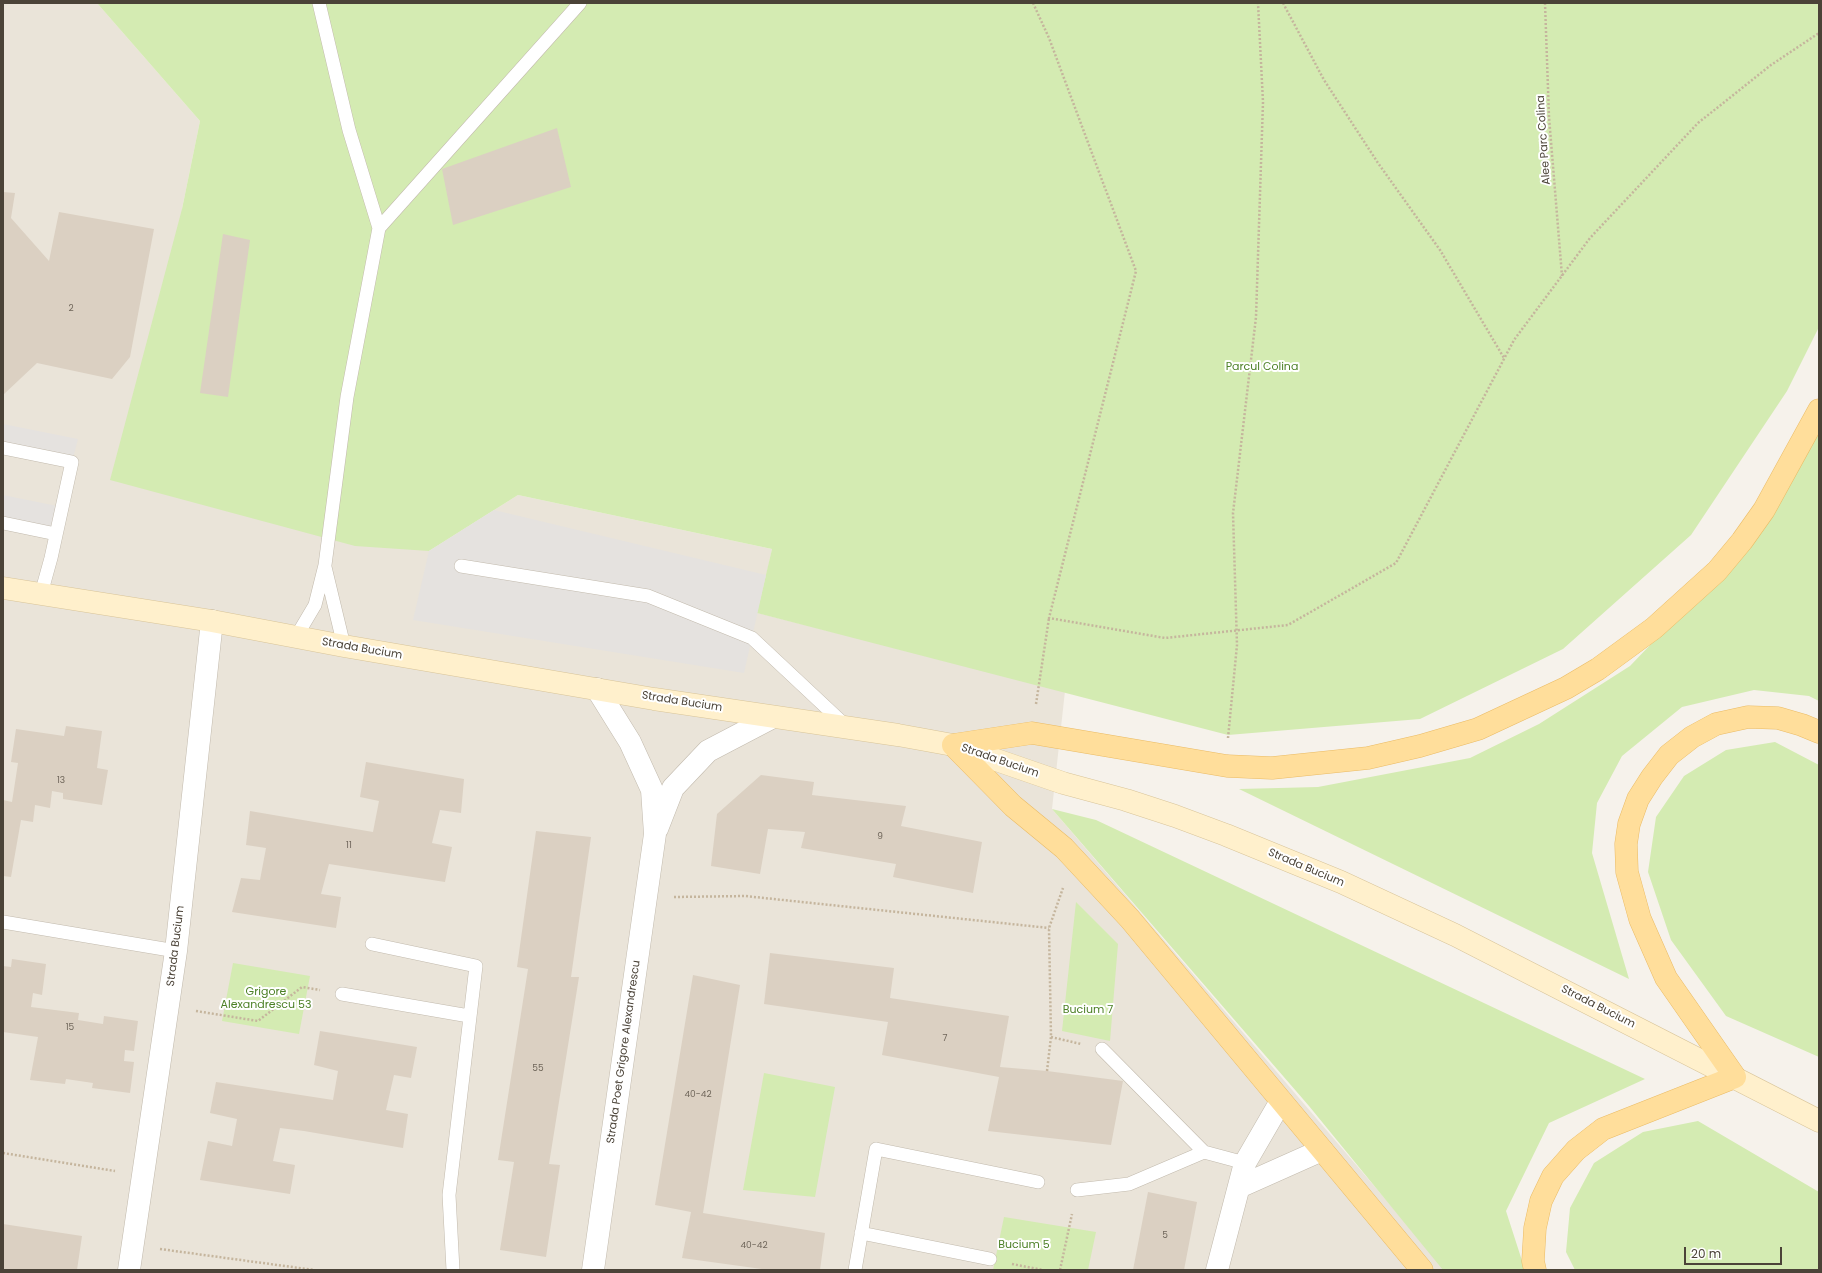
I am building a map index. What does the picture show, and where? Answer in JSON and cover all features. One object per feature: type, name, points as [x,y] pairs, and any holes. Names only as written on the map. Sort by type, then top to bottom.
[{"type":"main road","points":[[953,746],[1032,733],[1227,766],[1272,768],[1368,758],[1420,746],[1478,729],[1572,685],[1598,669],[1654,628],[1717,571],[1742,541],[1764,510],[1819,410]]},
{"type":"main road","name":"Strada Bucium","points":[[3,588],[212,621],[344,646],[597,689],[898,735],[953,746],[1063,783],[1126,800],[1175,816],[1341,882],[1455,935],[1819,1121]]},
{"type":"main road","points":[[1534,1270],[1533,1261],[1535,1228],[1541,1201],[1553,1176],[1576,1150],[1603,1129],[1735,1077],[1666,978],[1640,919],[1627,872],[1626,844],[1629,824],[1638,799],[1652,777],[1670,755],[1692,737],[1716,724],[1748,717],[1778,718],[1819,732]]},
{"type":"main road","points":[[953,746],[1013,806],[1064,848],[1130,919],[1422,1270]]},
{"type":"street","name":"Strada Bucium","points":[[129,1270],[176,951],[212,621]]},
{"type":"street","points":[[597,689],[630,742],[652,790],[655,834]]},
{"type":"street","points":[[655,834],[673,788],[708,751],[773,717]]},
{"type":"street","name":"Strada Poet Grigore Alexandrescu","points":[[593,1270],[655,834]]},
{"type":"street","points":[[1217,1270],[1245,1163],[1282,1101]]},
{"type":"street","points":[[1239,1187],[1322,1150]]},
{"type":"lane","points":[[296,637],[315,605],[325,565],[347,397],[379,228],[349,130],[319,3]]},
{"type":"lane","points":[[379,228],[580,3]]},
{"type":"lane","points":[[3,448],[72,462],[41,594]]},
{"type":"lane","points":[[3,524],[56,534]]},
{"type":"lane","points":[[325,565],[344,646]]},
{"type":"lane","points":[[461,566],[648,596],[752,638],[849,728]]},
{"type":"lane","points":[[3,922],[176,951]]},
{"type":"lane","points":[[372,944],[476,966],[449,1195],[453,1270]]},
{"type":"lane","points":[[342,994],[469,1016]]},
{"type":"lane","points":[[1102,1049],[1204,1152],[1245,1163]]},
{"type":"lane","points":[[855,1270],[876,1149],[1038,1182]]},
{"type":"lane","points":[[1077,1190],[1129,1184],[1204,1152]]},
{"type":"lane","points":[[862,1233],[990,1259]]},
{"type":"path","points":[[1033,3],[1049,38],[1136,271],[1049,618],[1036,707]]},
{"type":"path","points":[[1227,766],[1228,735],[1238,632],[1233,513],[1256,317],[1263,102],[1258,3]]},
{"type":"path","points":[[1283,3],[1324,80],[1378,162],[1440,250],[1504,358]]},
{"type":"path","name":"Alee Parc Colina","points":[[1545,3],[1549,117],[1562,276]]},
{"type":"path","points":[[1049,618],[1164,638],[1238,632],[1288,625],[1396,563],[1514,340],[1590,238],[1698,123],[1771,65],[1819,33]]},
{"type":"path","points":[[1047,1071],[1051,1037],[1049,928],[1063,887]]},
{"type":"path","points":[[671,898],[745,896],[1049,928]]},
{"type":"path","points":[[168,1006],[258,1021],[302,987],[342,994]]},
{"type":"path","points":[[1051,1037],[1102,1049]]},
{"type":"path","points":[[3,1153],[143,1175]]},
{"type":"path","points":[[1060,1270],[1077,1190]]},
{"type":"path","points":[[133,1246],[314,1270]]},
{"type":"path","points":[[990,1259],[1043,1270]]},
{"type":"shaded area","points":[[3,3],[97,3],[200,121],[182,209],[429,551],[518,495],[772,549],[758,613],[1065,691],[1052,809],[1446,1270],[3,1270]]},
{"type":"shaded area","points":[[3,424],[78,439],[72,462],[3,448]]},
{"type":"shaded area","points":[[3,495],[62,507],[56,534],[3,523]]},
{"type":"shaded area","points":[[494,510],[766,575],[744,673],[413,620],[429,551]]},
{"type":"green space","name":"Parcul Colina","points":[[97,3],[1819,3],[1819,327],[1787,391],[1691,535],[1563,649],[1420,719],[1228,735],[757,613],[772,549],[518,495],[429,551],[355,546],[110,480],[182,209],[200,121]]},
{"type":"green space","points":[[1819,434],[1819,701],[1809,696],[1754,690],[1682,707],[1622,756],[1597,803],[1592,853],[1629,979],[1239,789],[1318,787],[1470,758],[1539,724],[1630,666],[1724,568]]},
{"type":"green space","points":[[1775,742],[1819,765],[1819,1057],[1726,1016],[1671,940],[1648,872],[1656,817],[1684,776],[1726,750]]},
{"type":"green space","points":[[1052,809],[1096,820],[1645,1079],[1549,1123],[1506,1211],[1525,1270],[1443,1270],[1309,1106]]},
{"type":"green space","name":"Bucium 7","points":[[1076,902],[1118,944],[1110,1041],[1062,1031]]},
{"type":"green space","name":"Grigore Alexandrescu 53","points":[[233,963],[310,976],[299,1034],[222,1021]]},
{"type":"green space","points":[[764,1073],[835,1087],[815,1197],[743,1190]]},
{"type":"green space","points":[[1698,1121],[1819,1192],[1819,1270],[1575,1270],[1566,1252],[1570,1208],[1594,1163],[1643,1132]]},
{"type":"green space","name":"Bucium 5","points":[[1004,1217],[1096,1232],[1088,1270],[993,1270]]},
{"type":"building","points":[[557,128],[571,187],[453,225],[442,169]]},
{"type":"building","points":[[3,192],[15,193],[11,218],[49,261],[59,212],[154,229],[130,357],[112,379],[37,363],[3,395]]},
{"type":"building","points":[[223,234],[250,240],[228,397],[200,393]]},
{"type":"building","points":[[66,726],[102,731],[97,768],[108,770],[102,805],[63,799],[63,793],[52,791],[50,808],[35,805],[33,822],[21,820],[11,877],[3,876],[3,800],[12,802],[18,763],[11,762],[16,729],[64,736]]},
{"type":"building","points":[[366,762],[464,779],[461,813],[440,810],[432,843],[452,847],[445,882],[329,864],[321,894],[341,897],[336,928],[232,912],[241,878],[260,880],[266,848],[246,845],[250,811],[373,832],[379,801],[360,797]]},
{"type":"building","points":[[761,775],[814,782],[812,795],[906,806],[901,826],[982,842],[973,893],[893,877],[896,864],[801,848],[805,832],[768,829],[760,874],[711,866],[717,814]]},
{"type":"building","points":[[536,831],[591,837],[571,977],[579,977],[549,1164],[560,1165],[546,1257],[500,1250],[514,1162],[498,1160],[528,969],[517,967]]},
{"type":"building","points":[[770,953],[894,968],[890,998],[1009,1016],[1000,1067],[1047,1071],[1123,1081],[1111,1145],[988,1131],[999,1077],[882,1055],[888,1022],[764,1004]]},
{"type":"building","points":[[12,959],[46,964],[42,995],[33,993],[31,1007],[79,1013],[78,1020],[103,1024],[104,1016],[138,1021],[134,1051],[125,1050],[124,1061],[134,1062],[130,1093],[92,1088],[93,1083],[66,1079],[65,1084],[30,1080],[38,1037],[3,1032],[3,966],[11,967]]},
{"type":"building","points":[[693,975],[740,985],[703,1213],[825,1233],[820,1270],[769,1270],[682,1258],[691,1212],[655,1205]]},
{"type":"building","points":[[320,1031],[417,1047],[411,1078],[394,1075],[386,1110],[408,1114],[403,1148],[280,1128],[273,1161],[295,1165],[290,1194],[200,1180],[208,1141],[232,1146],[237,1119],[210,1113],[216,1082],[333,1100],[338,1071],[314,1065]]},
{"type":"building","points":[[1148,1192],[1197,1202],[1184,1270],[1133,1270]]},
{"type":"building","points":[[3,1224],[82,1236],[77,1270],[3,1270]]}]
